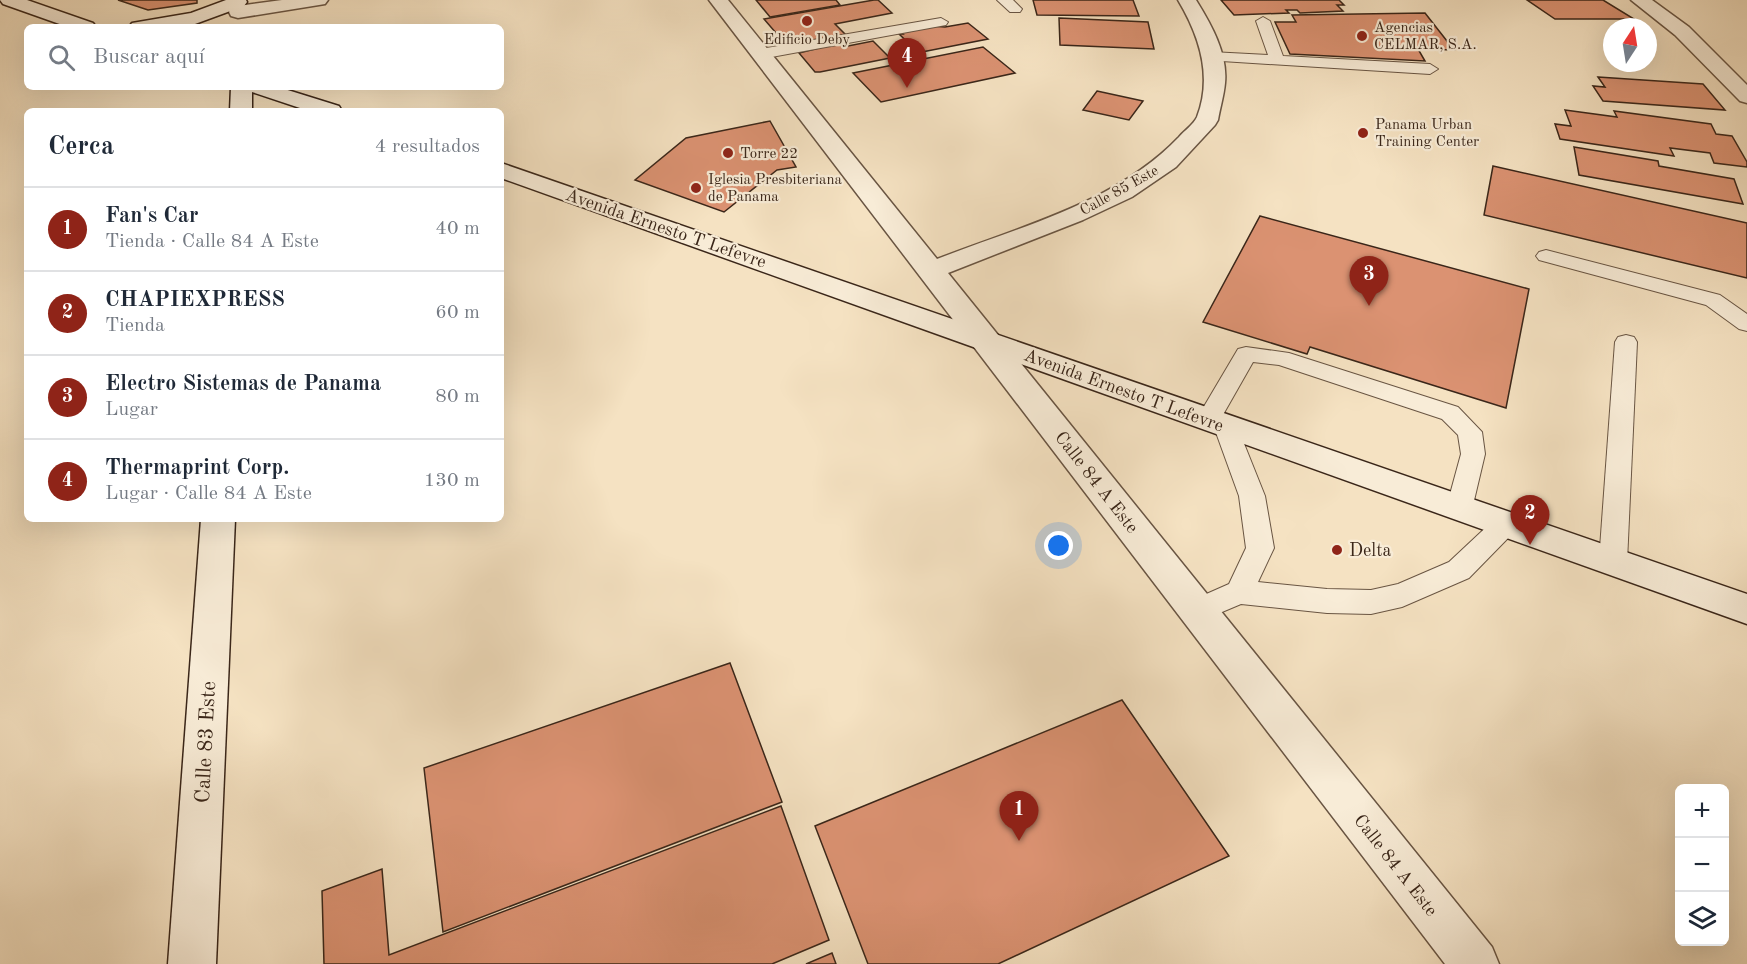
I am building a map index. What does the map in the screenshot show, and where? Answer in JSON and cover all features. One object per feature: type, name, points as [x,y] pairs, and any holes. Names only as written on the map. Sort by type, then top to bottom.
[{"type":"street","points":[[9,0],[77,24]]},
{"type":"street","points":[[158,24],[238,10],[319,0]]},
{"type":"street","name":"Calle 84 A Este","points":[[718,0],[1475,964]]},
{"type":"street","name":"Calle 85 Este","points":[[932,270],[1074,215],[1123,192],[1168,162],[1207,120],[1215,81],[1210,46],[1200,21],[1187,0]]},
{"type":"street","points":[[1640,0],[1682,31],[1747,97]]},
{"type":"street","points":[[240,108],[242,90]]},
{"type":"street","points":[[266,90],[322,108]]},
{"type":"street","name":"Avenida Ernesto T Lefevre","points":[[504,171],[1747,609]]},
{"type":"street","name":"Calle 83 Este","points":[[192,964],[218,522]]},
{"type":"lane","points":[[1263,21],[1278,60]]},
{"type":"lane","points":[[761,54],[941,22]]},
{"type":"lane","points":[[1211,57],[1430,69]]},
{"type":"lane","points":[[1545,256],[1713,300],[1747,324]]},
{"type":"lane","points":[[1613,562],[1626,342]]},
{"type":"lane","points":[[1239,592],[1260,548],[1252,496],[1217,423],[1246,354],[1281,358],[1450,413],[1470,432],[1473,454],[1459,509]]},
{"type":"lane","points":[[1196,611],[1239,592],[1327,601],[1371,602],[1402,595],[1459,570],[1504,525]]},
{"type":"building","points":[[118,0],[197,0],[197,3],[148,10]]},
{"type":"building","points":[[756,0],[836,0],[840,5],[770,17]]},
{"type":"building","name":"Edificio Deby","points":[[878,0],[892,13],[835,24],[847,36],[788,47],[764,19]]},
{"type":"building","points":[[1033,0],[1133,0],[1139,16],[1037,15]]},
{"type":"building","points":[[1221,0],[1339,0],[1344,5],[1337,5],[1343,11],[1300,13],[1297,10],[1286,10],[1289,13],[1234,15]]},
{"type":"building","points":[[1527,0],[1603,0],[1632,18],[1603,19],[1555,19]]},
{"type":"building","name":"Agencias CELMAR, S.A.","points":[[1425,13],[1454,50],[1418,49],[1425,61],[1290,54],[1275,22],[1296,22],[1292,15]]},
{"type":"building","points":[[1059,18],[1148,22],[1154,49],[1060,45]]},
{"type":"building","points":[[968,23],[988,39],[922,52],[917,51],[899,34],[932,26],[945,27]]},
{"type":"building","points":[[873,41],[890,58],[815,72],[799,53],[835,44],[848,46]]},
{"type":"building","points":[[983,47],[1015,73],[881,102],[853,73]]},
{"type":"building","points":[[1598,77],[1703,84],[1725,110],[1603,101],[1593,86],[1605,87]]},
{"type":"building","points":[[1097,91],[1143,101],[1129,120],[1083,110]]},
{"type":"building","points":[[1565,110],[1617,117],[1614,111],[1711,124],[1716,134],[1732,136],[1747,162],[1747,167],[1714,163],[1710,153],[1670,148],[1674,156],[1560,139],[1555,124],[1571,126]]},
{"type":"building","name":"Torre 22","points":[[770,121],[796,167],[777,170],[724,212],[635,180],[686,138]]},
{"type":"building","points":[[1574,147],[1658,161],[1659,166],[1734,179],[1743,204],[1579,175]]},
{"type":"building","points":[[1493,166],[1747,223],[1747,278],[1484,215]]},
{"type":"building","points":[[1260,216],[1529,289],[1506,408],[1310,347],[1307,354],[1203,322]]},
{"type":"building","points":[[730,663],[782,802],[443,932],[424,768]]},
{"type":"building","points":[[1122,700],[1229,856],[998,964],[868,964],[815,826]]},
{"type":"building","points":[[781,806],[829,940],[772,964],[324,964],[322,891],[382,869],[389,955]]},
{"type":"building","points":[[832,953],[836,964],[806,964]]},
{"type":"place","name":"Edificio Deby","points":[[807,21]]},
{"type":"place","name":"Agencias CELMAR, S.A.","points":[[1362,36]]},
{"type":"place","name":"Thermaprint Corp.","points":[[907,88]]},
{"type":"place","name":"Panama Urban Training Center","points":[[1363,133]]},
{"type":"place","name":"Torre 22","points":[[728,153]]},
{"type":"place","name":"Iglesia Presbiteriana de Panama","points":[[696,188]]},
{"type":"place","name":"Electro Sistemas de Panama","points":[[1369,306]]},
{"type":"place","name":"CHAPIEXPRESS","points":[[1530,545]]},
{"type":"place","name":"Delta","points":[[1337,550]]},
{"type":"place","name":"Fan's Car","points":[[1019,841]]}]
